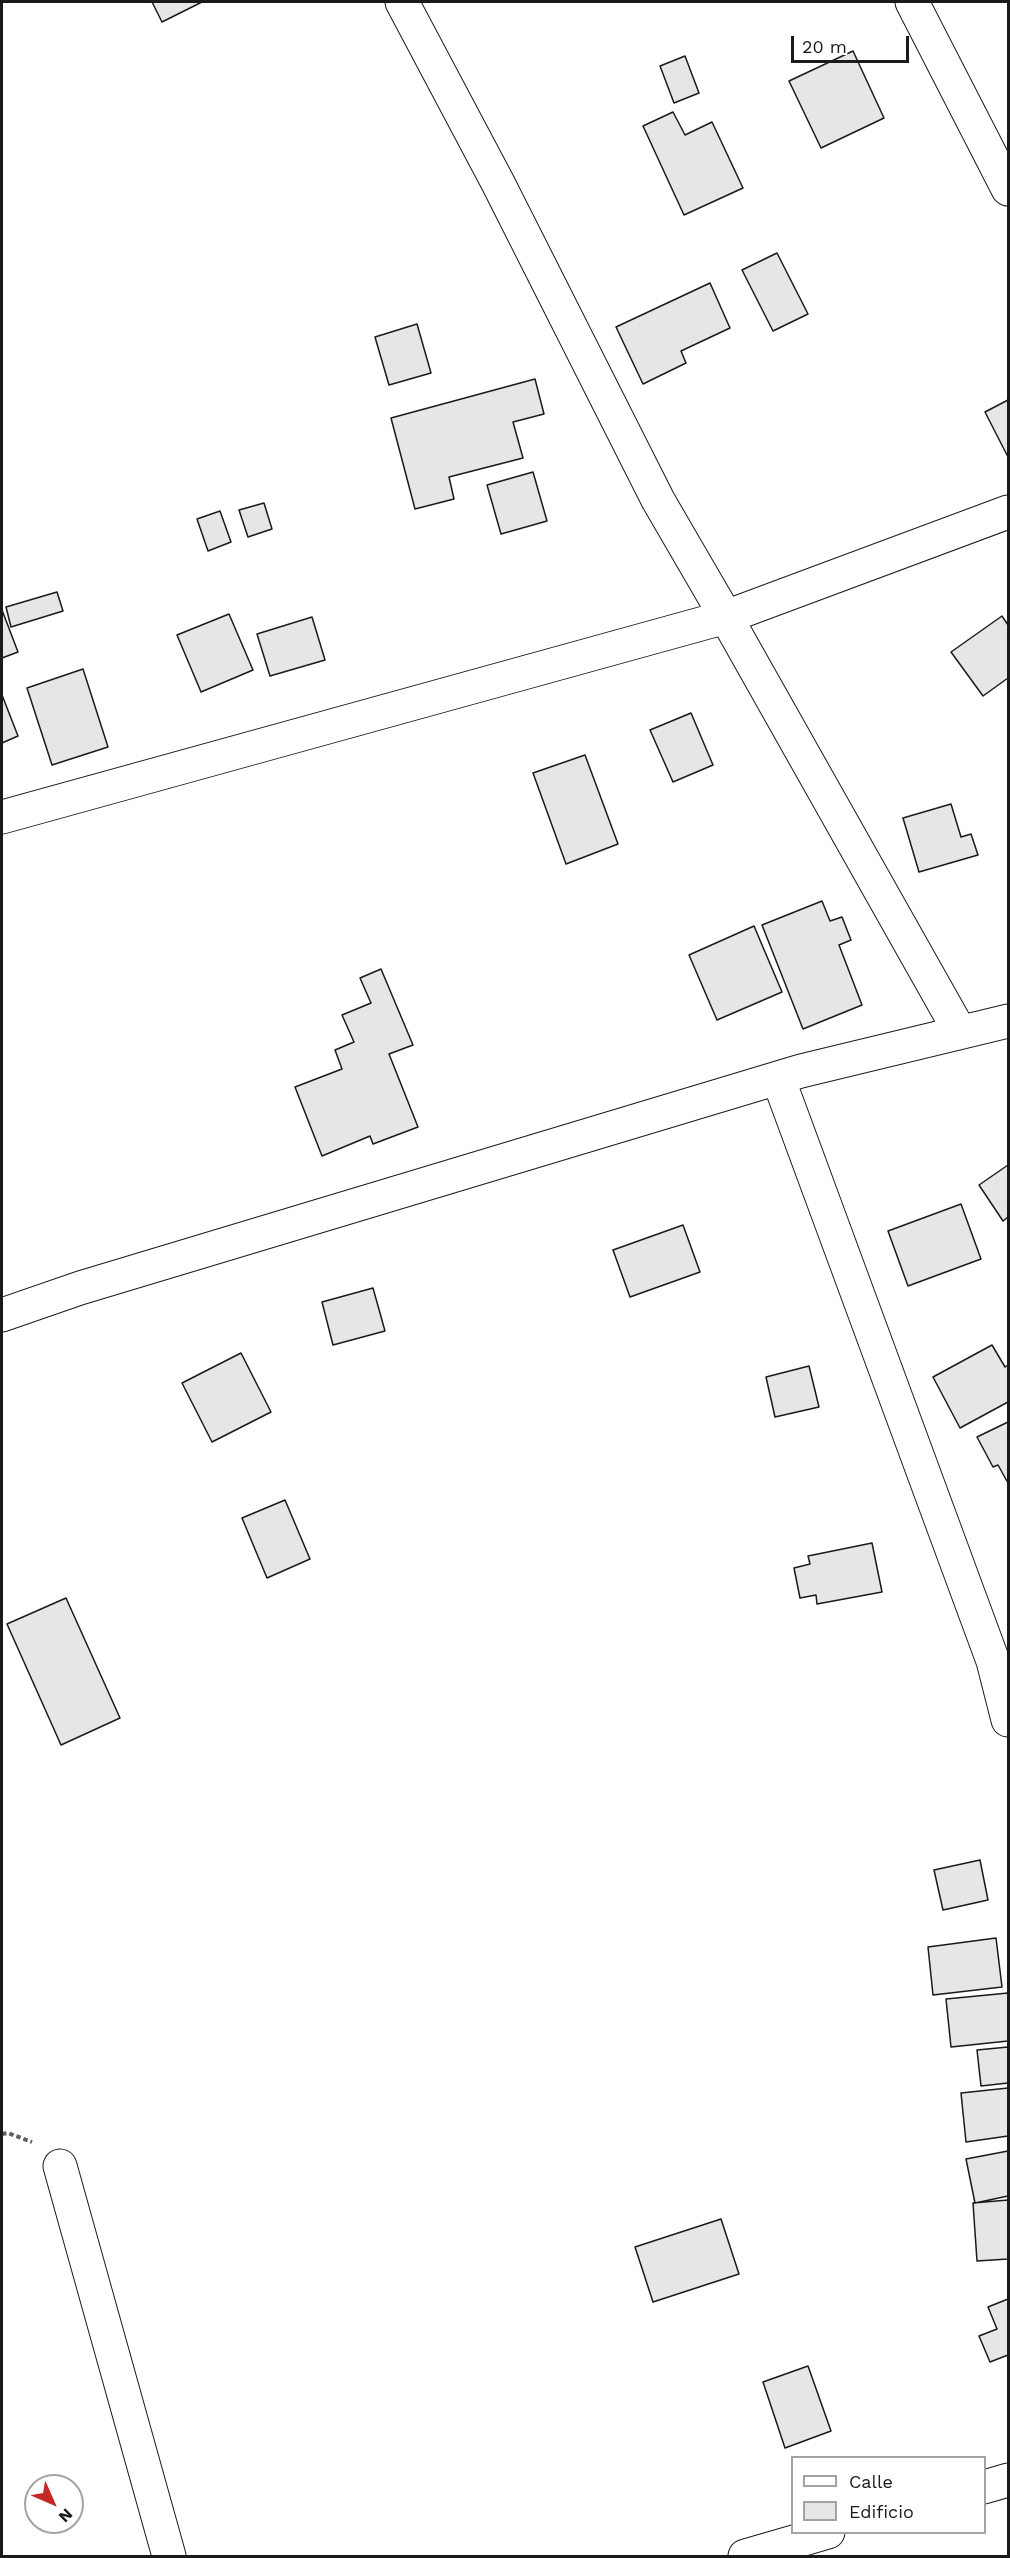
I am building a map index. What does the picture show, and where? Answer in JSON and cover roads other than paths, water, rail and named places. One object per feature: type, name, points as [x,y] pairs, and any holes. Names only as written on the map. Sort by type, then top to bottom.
[{"type":"street","points":[[402,2],[498,183],[658,500],[960,1032]]},
{"type":"street","points":[[912,2],[1008,189]]},
{"type":"street","points":[[2,817],[726,617],[1008,512]]},
{"type":"street","points":[[2,1315],[80,1288],[778,1078],[1008,1021]]},
{"type":"street","points":[[778,1078],[993,1661],[1008,1720]]},
{"type":"street","points":[[60,2166],[169,2556]]},
{"type":"street","points":[[986,2486],[1008,2480]]},
{"type":"street","points":[[745,2556],[821,2534]]}]
